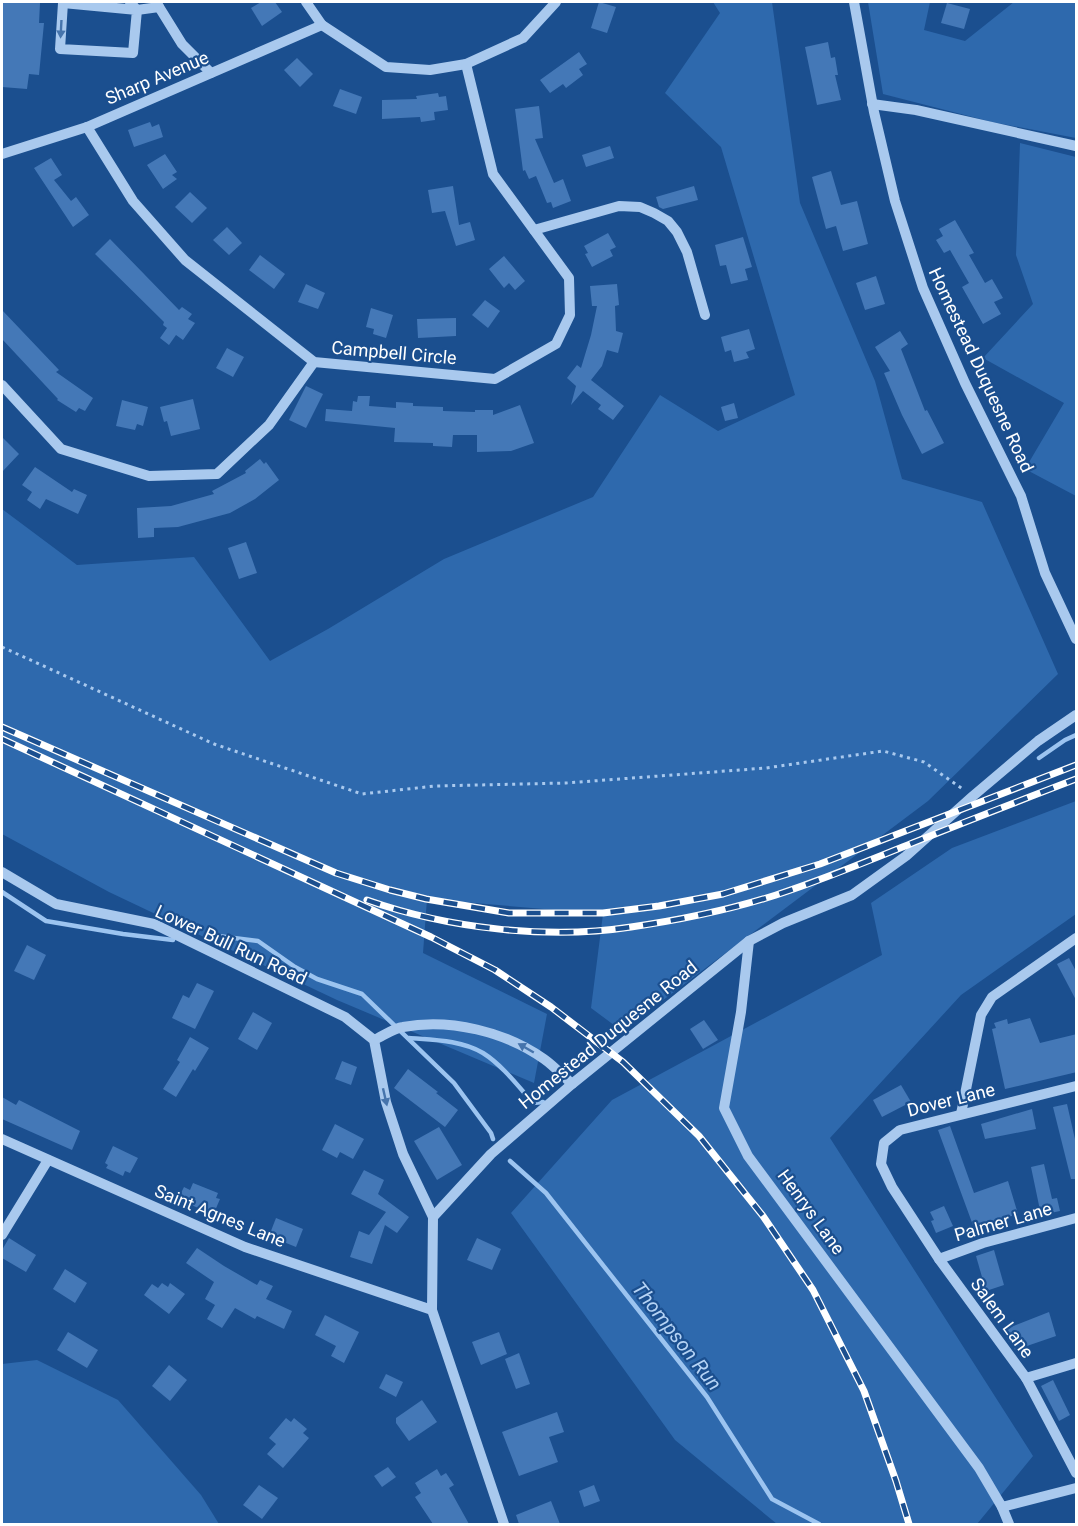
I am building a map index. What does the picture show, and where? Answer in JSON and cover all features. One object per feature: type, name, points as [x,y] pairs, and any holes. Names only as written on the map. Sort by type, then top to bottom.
[{"type":"street","points":[[306,2],[322,25],[386,67],[430,70],[466,64],[523,38],[556,2]]},
{"type":"street","name":"Homestead Duquesne Road","points":[[854,2],[872,104],[895,201],[923,288],[965,383],[1021,496],[1045,573],[1077,639]]},
{"type":"street","points":[[133,6],[133,53],[60,49],[63,3],[133,6],[158,4],[183,44],[211,73]]},
{"type":"street","name":"Sharp Avenue","points":[[2,154],[87,127],[322,25]]},
{"type":"street","name":"Campbell Circle","points":[[87,127],[133,201],[185,260],[314,362],[495,379],[556,344],[570,315],[569,278],[493,174],[466,64]]},
{"type":"street","points":[[872,104],[916,110],[1077,146]]},
{"type":"street","points":[[534,230],[619,206],[639,207],[654,213],[668,222],[677,232],[687,252],[705,315]]},
{"type":"street","points":[[2,385],[61,449],[149,476],[217,474],[268,425],[314,362]]},
{"type":"street","name":"Homestead Duquesne Road","points":[[434,1217],[491,1154],[572,1084],[749,941],[783,923],[852,895],[906,856],[1038,741],[1077,715]]},
{"type":"street","name":"Lower Bull Run Road","points":[[2,872],[56,904],[154,924],[345,1017],[374,1040]]},
{"type":"street","points":[[961,1114],[981,1015],[992,997],[1077,938]]},
{"type":"street","name":"Henrys Lane","points":[[749,941],[741,1012],[724,1108],[748,1156],[979,1468],[1002,1507],[1009,1524]]},
{"type":"street","points":[[504,1524],[432,1310],[434,1217],[403,1154],[386,1102],[374,1040],[396,1029],[450,1024],[498,1035],[523,1046],[546,1060],[572,1084]]},
{"type":"street","name":"Dover Lane","points":[[892,1187],[881,1164],[884,1143],[900,1130],[1077,1086]]},
{"type":"street","name":"Saint Agnes Lane","points":[[2,1139],[245,1247],[432,1310]]},
{"type":"street","points":[[2,1235],[48,1160]]},
{"type":"street","name":"Salem Lane","points":[[892,1187],[939,1260],[1026,1378],[1077,1473]]},
{"type":"street","name":"Palmer Lane","points":[[939,1260],[983,1243],[1077,1218]]},
{"type":"street","points":[[1026,1378],[1077,1363]]},
{"type":"street","points":[[1002,1507],[1077,1488]]},
{"type":"path","points":[[2,647],[214,744],[362,794],[435,786],[566,783],[766,768],[883,751],[924,762],[973,796]]},
{"type":"shaded area","points":[[713,2],[772,2],[800,203],[875,381],[902,479],[982,502],[1058,674],[928,801],[622,1031],[591,1008],[603,914],[427,899],[423,953],[547,1014],[534,1083],[337,1000],[109,892],[2,834],[2,509],[77,565],[194,557],[270,661],[444,559],[593,497],[660,395],[718,431],[795,395],[721,147],[665,93],[720,13]]},
{"type":"shaded area","points":[[868,2],[930,2],[924,30],[965,41],[1014,2],[1076,2],[1076,138],[992,122],[883,94]]},
{"type":"shaded area","points":[[1020,143],[1076,157],[1076,496],[1025,469],[1064,403],[983,358],[1033,304],[1016,255]]},
{"type":"shaded area","points":[[1076,801],[1076,914],[961,995],[830,1138],[1033,1456],[977,1524],[777,1524],[675,1440],[511,1213],[612,1100],[882,955],[871,903],[952,848]]},
{"type":"shaded area","points":[[37,1360],[118,1400],[201,1495],[219,1524],[2,1524],[2,1364]]},
{"type":"building","points":[[2,2],[40,3],[39,23],[44,23],[39,75],[29,74],[27,89],[2,87]]},
{"type":"building","points":[[261,2],[275,2],[282,12],[262,26],[251,8]]},
{"type":"building","points":[[599,2],[616,7],[607,33],[591,28]]},
{"type":"building","points":[[947,3],[970,9],[964,29],[941,23]]},
{"type":"building","points":[[828,42],[831,58],[835,57],[838,75],[835,75],[841,100],[817,105],[805,47]]},
{"type":"building","points":[[579,52],[587,64],[579,69],[583,75],[566,88],[563,84],[550,93],[540,80]]},
{"type":"building","points":[[297,58],[313,74],[300,87],[284,70]]},
{"type":"building","points":[[340,89],[362,97],[356,114],[333,106]]},
{"type":"building","points":[[438,93],[439,97],[446,96],[448,110],[434,112],[435,120],[421,122],[420,117],[382,119],[382,100],[417,99],[416,96]]},
{"type":"building","points":[[539,106],[543,138],[535,139],[554,183],[563,179],[571,201],[553,208],[551,202],[547,203],[536,176],[529,179],[525,170],[523,171],[515,109]]},
{"type":"building","points":[[150,122],[152,127],[159,124],[163,137],[134,147],[128,130]]},
{"type":"building","points":[[610,146],[614,158],[586,167],[582,155]]},
{"type":"building","points":[[165,154],[177,172],[172,175],[177,179],[163,189],[147,165]]},
{"type":"building","points":[[51,158],[62,175],[54,180],[71,201],[76,197],[89,215],[73,227],[34,168]]},
{"type":"building","points":[[831,171],[841,205],[857,201],[868,244],[843,251],[836,226],[826,229],[812,177]]},
{"type":"building","points":[[453,186],[459,225],[470,222],[475,240],[456,246],[445,211],[432,213],[428,190]]},
{"type":"building","points":[[694,186],[698,200],[663,209],[659,207],[656,197]]},
{"type":"building","points":[[190,192],[207,208],[192,223],[175,207]]},
{"type":"building","points":[[955,220],[974,253],[969,255],[985,283],[992,279],[1003,298],[994,302],[1001,314],[983,324],[962,287],[969,283],[950,250],[944,253],[936,240],[943,236],[939,229]]},
{"type":"building","points":[[227,227],[242,243],[229,255],[213,240]]},
{"type":"building","points":[[608,233],[616,247],[610,250],[613,256],[592,267],[585,254],[588,253],[584,246]]},
{"type":"building","points":[[743,237],[752,267],[745,269],[748,280],[731,284],[726,265],[720,266],[715,245]]},
{"type":"building","points":[[110,239],[179,310],[182,307],[192,314],[188,319],[195,323],[183,340],[176,335],[169,345],[160,338],[167,328],[163,325],[164,322],[95,254]]},
{"type":"building","points":[[260,255],[285,274],[274,289],[249,270]]},
{"type":"building","points":[[504,256],[525,281],[515,290],[509,283],[504,288],[489,269]]},
{"type":"building","points":[[876,276],[885,304],[865,310],[856,283]]},
{"type":"building","points":[[306,284],[325,293],[318,309],[298,302]]},
{"type":"building","points":[[617,284],[619,305],[615,306],[616,331],[623,333],[618,353],[607,350],[602,366],[591,380],[624,406],[613,420],[598,409],[601,405],[583,391],[571,405],[576,386],[567,378],[577,365],[581,368],[591,335],[597,306],[592,306],[590,286]]},
{"type":"building","points":[[485,300],[500,311],[488,328],[472,315]]},
{"type":"building","points":[[371,308],[393,315],[386,338],[373,334],[374,329],[366,327]]},
{"type":"building","points":[[2,310],[59,370],[56,372],[93,398],[85,411],[79,408],[76,412],[57,400],[2,339]]},
{"type":"building","points":[[456,318],[456,336],[418,338],[417,319]]},
{"type":"building","points":[[749,329],[755,349],[746,352],[749,358],[734,362],[731,350],[725,352],[721,337]]},
{"type":"building","points":[[900,331],[908,344],[901,349],[925,411],[927,410],[944,443],[922,454],[884,373],[890,371],[875,347]]},
{"type":"building","points":[[227,348],[244,357],[233,377],[216,368]]},
{"type":"building","points":[[306,386],[323,394],[306,428],[289,420]]},
{"type":"building","points":[[358,396],[370,396],[369,406],[396,408],[396,402],[413,403],[413,406],[443,407],[443,411],[493,410],[493,415],[520,405],[534,443],[511,451],[477,452],[477,435],[453,435],[452,447],[433,446],[433,443],[394,442],[395,428],[325,421],[326,409],[352,411],[353,401],[357,402]]},
{"type":"building","points":[[193,399],[200,429],[171,436],[160,407]]},
{"type":"building","points":[[122,400],[148,407],[143,426],[137,424],[135,430],[116,426]]},
{"type":"building","points":[[734,403],[738,418],[725,421],[721,407]]},
{"type":"building","points":[[2,437],[19,454],[2,472]]},
{"type":"building","points":[[260,459],[264,464],[266,462],[279,480],[255,499],[230,513],[178,527],[154,528],[154,537],[138,538],[137,508],[171,506],[214,494],[212,491],[246,473],[245,471]]},
{"type":"building","points":[[35,467],[72,492],[74,489],[87,495],[78,514],[46,499],[40,509],[27,500],[32,492],[22,485]]},
{"type":"building","points":[[246,542],[257,573],[239,579],[228,548]]},
{"type":"building","points":[[27,945],[46,955],[34,980],[14,971]]},
{"type":"building","points":[[1069,958],[1077,973],[1077,1002],[1057,964]]},
{"type":"building","points":[[197,983],[214,991],[195,1029],[172,1018],[183,995],[189,998]]},
{"type":"building","points":[[253,1012],[272,1023],[257,1050],[238,1039]]},
{"type":"building","points":[[1030,1018],[1040,1043],[1077,1034],[1077,1072],[1005,1089],[992,1029],[996,1028],[994,1023],[1007,1019],[1008,1024]]},
{"type":"building","points":[[704,1020],[718,1040],[703,1049],[690,1029]]},
{"type":"building","points":[[190,1037],[209,1048],[176,1097],[163,1089],[180,1062],[177,1060]]},
{"type":"building","points":[[342,1061],[357,1067],[351,1085],[335,1079]]},
{"type":"building","points":[[408,1069],[458,1110],[445,1127],[394,1088]]},
{"type":"building","points":[[901,1085],[911,1102],[882,1117],[873,1100]]},
{"type":"building","points":[[2,1097],[16,1105],[19,1100],[80,1131],[72,1150],[2,1119]]},
{"type":"building","points":[[1067,1104],[1077,1148],[1077,1179],[1071,1179],[1053,1107]]},
{"type":"building","points":[[1032,1109],[1036,1129],[985,1139],[981,1124]]},
{"type":"building","points":[[335,1124],[364,1139],[353,1159],[340,1152],[337,1158],[322,1150]]},
{"type":"building","points":[[950,1126],[974,1193],[1008,1181],[1018,1214],[974,1228],[938,1130]]},
{"type":"building","points":[[439,1127],[462,1165],[437,1180],[414,1141]]},
{"type":"building","points":[[113,1146],[138,1158],[130,1173],[125,1171],[123,1176],[106,1168],[108,1165],[105,1163]]},
{"type":"building","points":[[1044,1164],[1052,1199],[1057,1198],[1060,1211],[1041,1215],[1031,1167]]},
{"type":"building","points":[[364,1170],[384,1180],[378,1194],[409,1217],[397,1233],[385,1225],[372,1264],[350,1257],[359,1231],[369,1235],[386,1212],[351,1194]]},
{"type":"building","points":[[193,1183],[218,1193],[216,1198],[220,1199],[214,1213],[178,1199],[184,1187],[190,1190]]},
{"type":"building","points":[[944,1206],[953,1226],[936,1233],[930,1212]]},
{"type":"building","points":[[276,1218],[303,1229],[296,1247],[269,1236]]},
{"type":"building","points":[[9,1238],[36,1255],[26,1272],[2,1258],[2,1250]]},
{"type":"building","points":[[477,1238],[501,1249],[492,1270],[467,1260]]},
{"type":"building","points":[[197,1248],[257,1285],[260,1280],[273,1286],[266,1299],[292,1311],[284,1329],[257,1316],[255,1319],[235,1308],[222,1328],[207,1319],[215,1305],[205,1299],[214,1282],[186,1263]]},
{"type":"building","points":[[994,1250],[1004,1285],[986,1291],[976,1256]]},
{"type":"building","points":[[65,1269],[87,1283],[75,1303],[53,1289]]},
{"type":"building","points":[[162,1283],[168,1287],[170,1283],[185,1294],[169,1314],[144,1295],[152,1284],[158,1288]]},
{"type":"building","points":[[1049,1312],[1056,1336],[1015,1350],[1003,1330]]},
{"type":"building","points":[[325,1315],[359,1332],[344,1363],[331,1356],[336,1346],[315,1335]]},
{"type":"building","points":[[68,1332],[98,1350],[87,1368],[57,1350]]},
{"type":"building","points":[[499,1332],[507,1354],[481,1365],[472,1342]]},
{"type":"building","points":[[519,1353],[530,1384],[516,1389],[505,1359]]},
{"type":"building","points":[[169,1365],[187,1380],[170,1401],[152,1386]]},
{"type":"building","points":[[386,1374],[403,1382],[396,1397],[379,1388]]},
{"type":"building","points":[[1053,1380],[1070,1415],[1059,1421],[1041,1386]]},
{"type":"building","points":[[422,1400],[437,1422],[409,1441],[396,1423],[396,1418]]},
{"type":"building","points":[[557,1412],[564,1432],[549,1437],[558,1462],[519,1476],[502,1432]]},
{"type":"building","points":[[286,1418],[291,1422],[294,1418],[307,1429],[303,1433],[309,1438],[283,1468],[267,1454],[276,1444],[269,1438]]},
{"type":"building","points":[[388,1467],[396,1477],[382,1487],[374,1476]]},
{"type":"building","points":[[437,1469],[441,1476],[446,1473],[454,1485],[449,1488],[469,1524],[433,1524],[415,1497],[421,1493],[415,1483]]},
{"type":"building","points":[[259,1485],[278,1498],[262,1519],[243,1505]]},
{"type":"building","points":[[594,1485],[600,1501],[584,1507],[579,1491]]},
{"type":"building","points":[[551,1501],[560,1524],[519,1524],[516,1515]]},
{"type":"waterway","points":[[1039,758],[1076,735]]},
{"type":"waterway","name":"Thompson Run","points":[[2,892],[46,921],[173,940]]},
{"type":"waterway","name":"Thompson Run","points":[[218,936],[258,941],[295,967],[317,979],[362,994],[454,1083],[493,1139]]},
{"type":"waterway","points":[[409,1038],[447,1041],[466,1045],[483,1053],[497,1063],[533,1103],[543,1102]]},
{"type":"waterway","name":"Thompson Run","points":[[510,1161],[546,1193],[707,1397],[772,1499],[819,1524]]},
{"type":"railway","points":[[2,727],[336,873],[426,899],[509,913],[603,913],[659,906],[723,894],[820,864],[1076,765]]},
{"type":"railway","points":[[2,739],[431,937],[495,970],[551,1007],[623,1062],[699,1136],[763,1216],[813,1290],[864,1391],[909,1524]]},
{"type":"railway","points":[[367,900],[430,918],[531,932],[599,931],[668,921],[740,905],[794,889],[1076,779]]}]
